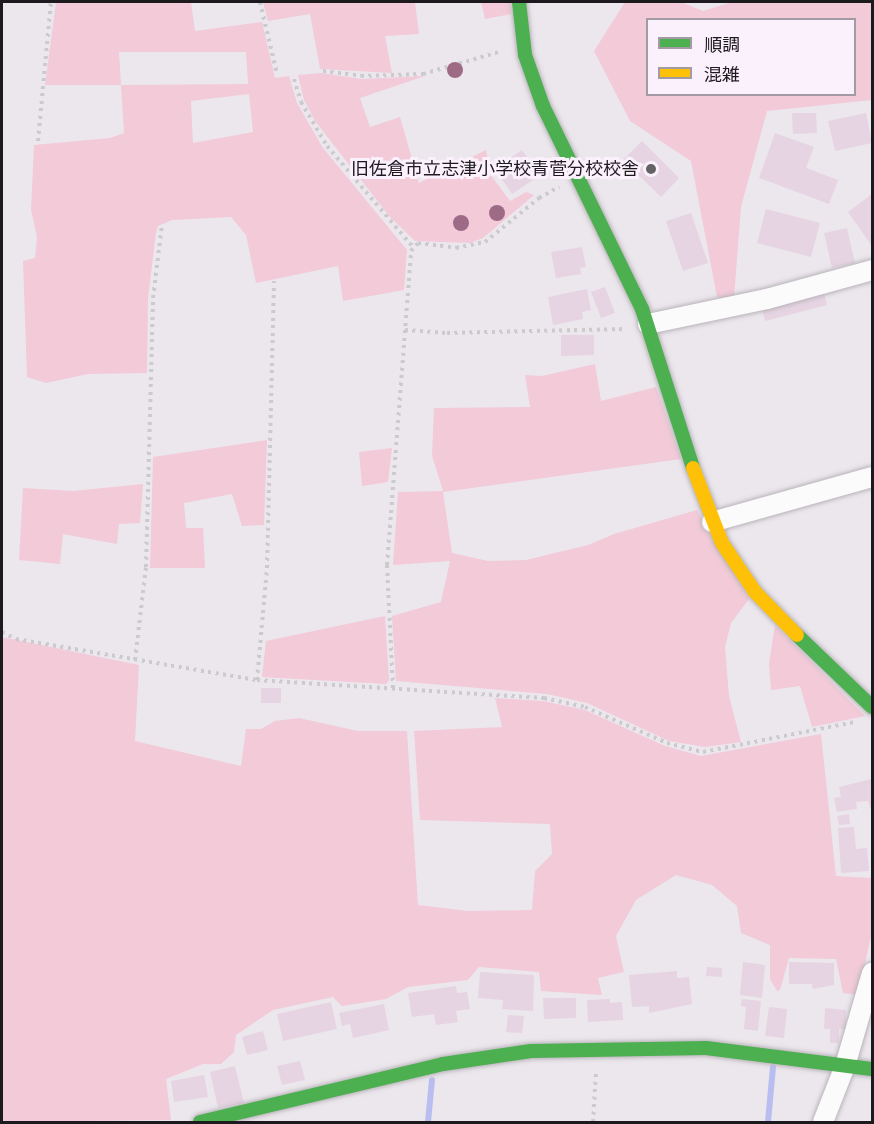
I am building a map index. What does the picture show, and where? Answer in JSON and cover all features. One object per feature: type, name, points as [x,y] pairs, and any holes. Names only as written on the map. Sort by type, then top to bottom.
[{"type":"street","points":[[519,2],[524,45],[543,106],[648,327],[655,359],[712,522],[733,563],[755,592],[873,707]]},
{"type":"street","points":[[648,327],[767,299],[873,270]]},
{"type":"street","points":[[712,522],[873,477]]},
{"type":"street","points":[[823,1122],[845,1066],[873,973]]},
{"type":"street","points":[[200,1122],[443,1064],[531,1051],[706,1048],[873,1070]]},
{"type":"path","points":[[38,141],[51,2]]},
{"type":"path","points":[[260,2],[277,74]]},
{"type":"path","points":[[324,71],[361,76],[423,74],[524,45]]},
{"type":"path","points":[[294,79],[301,102],[327,146],[413,247]]},
{"type":"path","points":[[393,688],[387,565],[413,247],[418,243],[469,248],[485,242],[539,198],[576,178]]},
{"type":"path","points":[[135,660],[146,567],[153,298],[162,225]]},
{"type":"path","points":[[257,680],[267,568],[274,281]]},
{"type":"path","points":[[405,330],[447,333],[648,327]]},
{"type":"path","points":[[2,633],[135,660],[257,680],[544,698],[585,707],[667,744],[703,752],[861,720]]},
{"type":"path","points":[[593,1122],[598,1049]]},
{"type":"shaded area","points":[[56,2],[191,2],[195,31],[262,22],[275,78],[289,76],[297,103],[323,148],[407,250],[404,290],[343,301],[338,266],[256,283],[246,235],[231,217],[172,220],[158,226],[156,233],[148,298],[147,373],[88,374],[46,383],[27,377],[23,261],[35,258],[37,237],[31,210],[34,145],[110,138],[124,133],[121,85],[45,85]],"holes":[[[119,52],[246,52],[248,84],[121,85]],[[249,94],[253,132],[193,143],[191,101]]]},
{"type":"shaded area","points":[[263,2],[415,2],[419,34],[385,36],[392,73],[320,69],[310,14],[268,21]]},
{"type":"shaded area","points":[[481,2],[510,2],[511,14],[485,19]]},
{"type":"shaded area","points":[[625,2],[681,2],[703,11],[732,2],[872,2],[872,100],[767,111],[741,207],[734,298],[717,297],[691,161],[630,121],[594,51]]},
{"type":"shaded area","points":[[321,73],[362,79],[425,76],[360,98],[370,127],[400,117],[419,183],[486,150],[490,174],[510,201],[526,192],[534,195],[483,238],[470,243],[415,241],[390,217],[315,121],[304,100],[298,75]]},
{"type":"shaded area","points":[[595,364],[601,401],[656,387],[681,459],[443,492],[452,553],[488,561],[526,560],[588,545],[614,534],[697,510],[749,599],[731,623],[725,647],[729,696],[741,742],[705,747],[669,741],[587,703],[547,694],[396,681],[392,616],[441,602],[450,561],[393,565],[398,492],[443,491],[432,456],[434,408],[530,407],[525,375],[542,376]]},
{"type":"shaded area","points":[[267,440],[264,525],[242,526],[232,494],[184,503],[186,528],[203,528],[205,568],[150,568],[153,457]]},
{"type":"shaded area","points":[[392,448],[388,482],[362,486],[359,452]]},
{"type":"shaded area","points":[[143,484],[140,523],[119,524],[117,544],[63,534],[60,564],[19,560],[23,488],[73,491]]},
{"type":"shaded area","points":[[385,616],[389,680],[386,684],[262,677],[266,641]]},
{"type":"shaded area","points":[[775,625],[865,716],[812,727],[800,686],[771,690],[769,664]]},
{"type":"shaded area","points":[[2,637],[139,665],[135,741],[241,766],[246,729],[261,729],[275,721],[299,718],[358,731],[407,731],[418,905],[468,911],[532,910],[535,871],[552,854],[550,824],[420,820],[414,731],[502,727],[495,698],[543,701],[585,710],[665,746],[701,756],[821,734],[836,876],[872,878],[872,932],[858,995],[843,993],[836,959],[789,958],[780,990],[777,991],[770,979],[770,945],[741,933],[737,906],[712,885],[676,875],[636,900],[616,936],[624,972],[598,978],[602,995],[541,991],[539,972],[479,967],[468,980],[408,987],[386,999],[342,1006],[333,997],[273,1010],[236,1035],[234,1052],[221,1064],[203,1064],[166,1079],[171,1120],[2,1122]]},
{"type":"building","points":[[792,113],[816,113],[817,133],[793,134]]},
{"type":"building","points":[[866,113],[872,143],[835,151],[828,121]]},
{"type":"building","points":[[775,133],[814,147],[806,168],[838,180],[829,204],[759,178]]},
{"type":"building","name":"旧佐倉市立志津小学校青菅分校校舎","points":[[642,141],[679,178],[661,197],[623,160]]},
{"type":"building","points":[[522,150],[537,172],[530,176],[533,180],[512,194],[495,169]]},
{"type":"building","points":[[872,194],[872,246],[848,212]]},
{"type":"building","points":[[766,209],[820,223],[811,257],[757,243]]},
{"type":"building","points":[[691,213],[708,263],[683,271],[666,221]]},
{"type":"building","points":[[847,228],[855,263],[832,268],[824,233]]},
{"type":"building","points":[[582,247],[586,267],[580,268],[581,274],[556,278],[551,252]]},
{"type":"building","points":[[605,287],[615,313],[601,318],[591,292]]},
{"type":"building","points":[[587,289],[591,310],[582,312],[583,319],[553,325],[548,297]]},
{"type":"building","points":[[823,289],[827,305],[765,321],[761,305]]},
{"type":"building","points":[[561,335],[594,335],[594,355],[561,356]]},
{"type":"building","points":[[261,688],[281,688],[281,703],[261,703]]},
{"type":"building","points":[[871,779],[872,813],[868,801],[856,802],[857,809],[837,812],[834,798],[841,797],[839,787]]},
{"type":"building","points":[[849,814],[850,824],[839,825],[837,816]]},
{"type":"building","points":[[854,827],[856,849],[867,848],[869,871],[841,873],[838,828]]},
{"type":"building","points":[[743,962],[765,965],[762,998],[740,995]]},
{"type":"building","points":[[789,962],[834,963],[834,985],[813,989],[812,984],[789,984]]},
{"type":"building","points":[[707,967],[722,968],[722,977],[706,976]]},
{"type":"building","points":[[677,971],[677,978],[689,977],[692,1004],[649,1013],[649,1006],[632,1007],[629,975]]},
{"type":"building","points":[[480,972],[534,975],[533,1011],[502,1009],[503,1000],[478,998]]},
{"type":"building","points":[[456,986],[457,993],[467,992],[470,1009],[456,1011],[458,1022],[436,1025],[434,1014],[412,1017],[408,993]]},
{"type":"building","points":[[543,998],[576,998],[576,1018],[544,1019]]},
{"type":"building","points":[[610,999],[610,1003],[622,1002],[623,1020],[588,1022],[587,1000]]},
{"type":"building","points":[[742,999],[761,1001],[758,1031],[744,1029],[746,1007],[741,1006]]},
{"type":"building","points":[[331,1002],[337,1029],[283,1041],[277,1014]]},
{"type":"building","points":[[384,1004],[389,1030],[353,1038],[350,1024],[342,1026],[339,1013]]},
{"type":"building","points":[[769,1007],[787,1009],[784,1038],[765,1036]]},
{"type":"building","points":[[825,1008],[846,1010],[846,1029],[839,1029],[839,1043],[830,1043],[830,1029],[824,1029]]},
{"type":"building","points":[[508,1015],[524,1016],[522,1033],[506,1032]]},
{"type":"building","points":[[263,1031],[268,1050],[247,1055],[242,1037]]},
{"type":"building","points":[[300,1061],[305,1080],[282,1085],[277,1066]]},
{"type":"building","points":[[235,1066],[244,1103],[218,1108],[210,1072]]},
{"type":"building","points":[[204,1075],[208,1097],[174,1102],[171,1081]]},
{"type":"waterway","points":[[768,1122],[773,1067]]},
{"type":"waterway","points":[[428,1122],[432,1080]]},
{"type":"traffic: fast","points":[[519,2],[525,55],[543,106],[642,309],[693,468]]},
{"type":"traffic: fast","points":[[797,635],[872,707]]},
{"type":"traffic: fast","points":[[200,1122],[443,1064],[531,1051],[706,1048],[872,1069]]},
{"type":"traffic: slow","points":[[693,468],[722,543],[755,592],[797,635]]},
{"type":"place","name":"旧佐倉市立志津小学校青菅分校校舎","points":[[651,169]]}]
